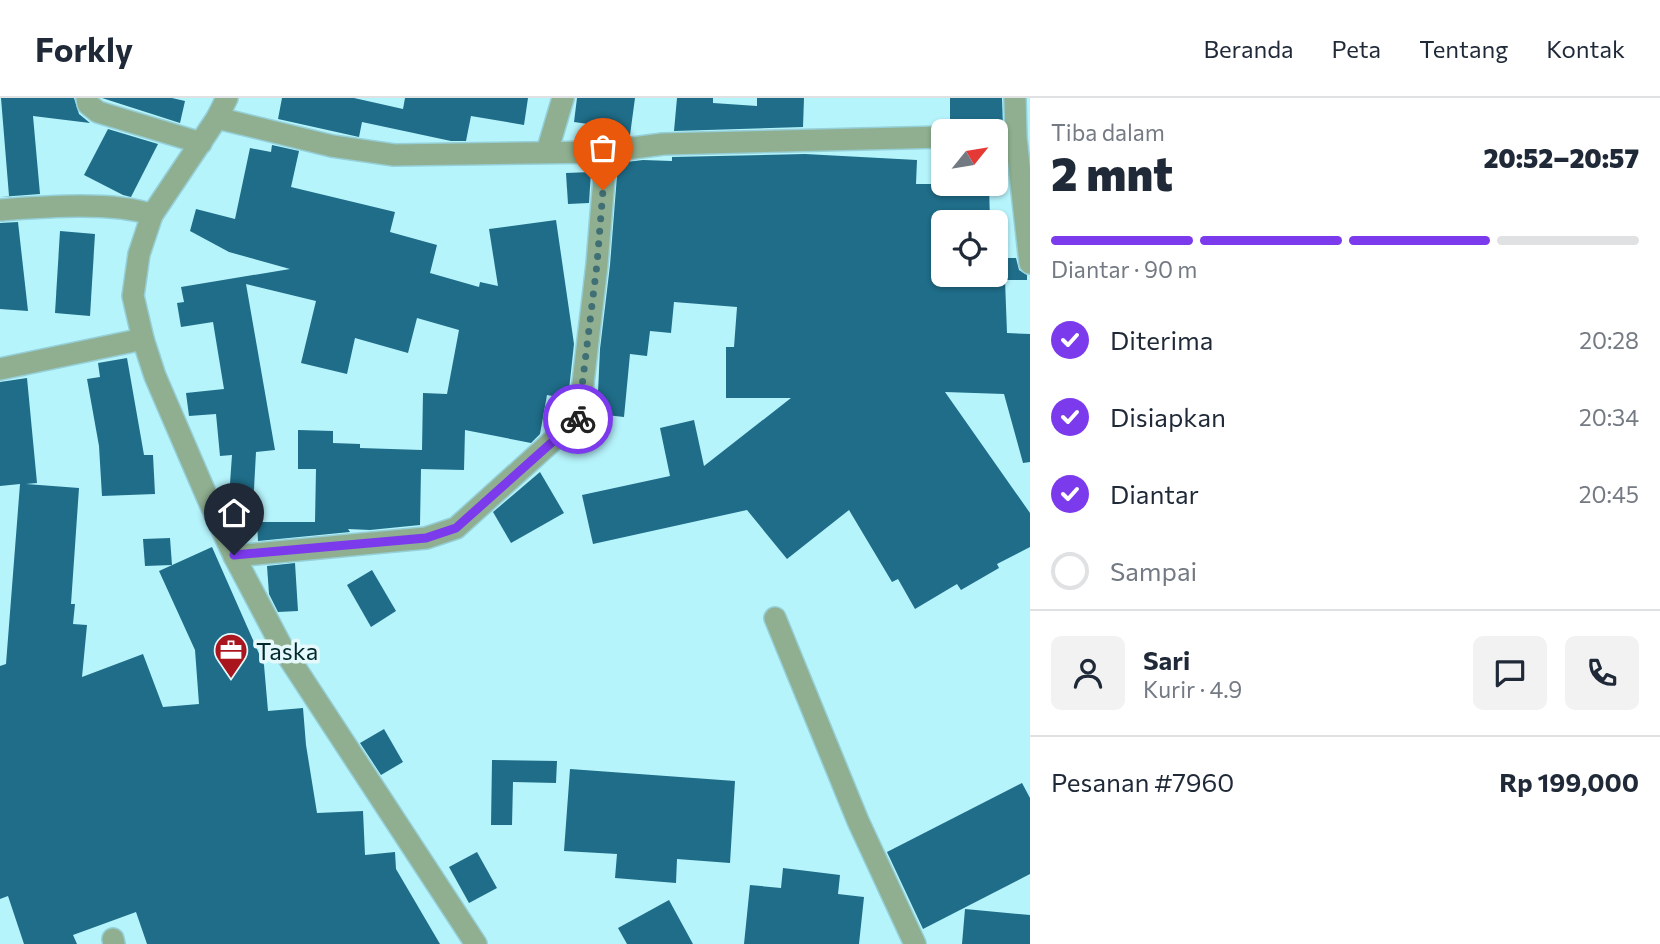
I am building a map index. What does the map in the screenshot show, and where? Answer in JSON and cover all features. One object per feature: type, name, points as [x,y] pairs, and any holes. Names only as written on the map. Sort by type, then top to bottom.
[{"type":"street","points":[[87,98],[88,104],[98,112],[201,143]]},
{"type":"street","points":[[227,98],[201,143],[152,215],[139,254],[133,296],[143,339],[155,376],[234,555],[283,649],[477,944]]},
{"type":"street","points":[[547,152],[563,98]]},
{"type":"street","points":[[1015,98],[1014,138],[1030,262]]},
{"type":"street","points":[[217,118],[332,146],[394,155],[603,152],[663,144],[931,136]]},
{"type":"street","points":[[234,555],[426,538],[456,528],[579,418],[597,264],[605,166],[603,152]]},
{"type":"street","points":[[0,211],[36,207],[134,208],[152,215]]},
{"type":"street","points":[[0,369],[143,339]]},
{"type":"street","points":[[775,618],[858,821],[915,944]]},
{"type":"building","points":[[1,98],[74,98],[79,114],[90,123],[33,116],[40,194],[0,197],[9,196]]},
{"type":"building","points":[[102,98],[172,98],[185,101],[180,123]]},
{"type":"building","points":[[282,98],[354,98],[403,109],[405,98],[528,98],[524,125],[471,116],[466,141],[451,141],[362,122],[359,137],[278,119]]},
{"type":"building","points":[[577,98],[635,98],[630,135],[608,138],[609,127],[574,122]]},
{"type":"building","points":[[677,98],[713,98],[713,103],[757,106],[757,98],[804,98],[803,127],[674,131]]},
{"type":"building","points":[[950,98],[1002,98],[1003,119],[950,119]]},
{"type":"building","points":[[108,129],[158,144],[131,197],[84,175]]},
{"type":"building","points":[[272,145],[299,151],[291,187],[395,212],[390,232],[437,245],[430,273],[479,287],[480,282],[498,286],[489,229],[556,220],[574,344],[568,399],[547,395],[540,434],[531,443],[465,430],[464,470],[421,469],[420,525],[370,530],[348,529],[350,532],[258,541],[257,522],[315,522],[316,469],[298,469],[298,430],[333,431],[333,443],[360,444],[360,448],[422,450],[423,393],[447,394],[459,330],[417,318],[408,353],[355,338],[347,374],[301,363],[316,301],[246,284],[275,450],[256,452],[252,526],[234,524],[228,512],[232,455],[220,456],[216,414],[189,416],[186,393],[224,389],[213,322],[181,327],[177,303],[184,302],[181,287],[290,269],[229,252],[190,231],[196,209],[235,219],[250,148],[271,152]]},
{"type":"building","points":[[805,154],[917,160],[916,184],[931,184],[931,196],[989,196],[990,210],[931,210],[931,287],[1005,287],[1007,333],[1030,334],[1030,462],[1023,463],[1004,394],[945,392],[1030,513],[1030,547],[997,564],[999,568],[961,590],[957,584],[915,609],[898,579],[892,582],[849,510],[787,559],[747,510],[593,544],[582,495],[670,476],[660,428],[694,420],[704,466],[791,398],[726,398],[726,347],[734,347],[737,307],[674,302],[671,333],[650,331],[647,356],[630,354],[624,417],[597,414],[600,349],[618,163],[672,161],[672,157]]},
{"type":"building","points":[[591,172],[589,203],[568,204],[566,173]]},
{"type":"building","points":[[18,222],[28,311],[0,309],[0,223]]},
{"type":"building","points":[[60,231],[95,234],[90,316],[55,313]]},
{"type":"building","points":[[1008,258],[1016,258],[1019,270],[1027,275],[1027,280],[1008,280]]},
{"type":"building","points":[[127,358],[144,455],[153,455],[155,494],[102,496],[99,446],[87,379],[100,377],[98,363]]},
{"type":"building","points":[[27,378],[37,483],[26,484],[79,488],[71,604],[75,604],[73,624],[87,625],[82,677],[143,654],[163,707],[199,704],[195,650],[159,571],[212,547],[264,665],[268,711],[303,708],[317,813],[363,811],[365,855],[395,852],[396,869],[440,944],[147,944],[136,912],[73,935],[77,944],[24,944],[8,896],[0,899],[0,666],[6,664],[20,484],[0,486],[0,382]]},
{"type":"building","points":[[540,472],[564,513],[511,543],[493,512]]},
{"type":"building","points":[[170,538],[172,565],[145,566],[143,539]]},
{"type":"building","points":[[295,563],[298,611],[278,612],[269,594],[267,566]]},
{"type":"building","points":[[372,570],[396,611],[371,627],[347,585]]},
{"type":"building","points":[[384,729],[403,762],[381,775],[360,743]]},
{"type":"building","points":[[492,760],[557,761],[556,783],[513,782],[512,825],[491,825]]},
{"type":"building","points":[[570,769],[735,781],[730,863],[677,859],[676,883],[615,878],[617,854],[564,851]]},
{"type":"building","points":[[1022,783],[1030,798],[1030,874],[923,929],[887,852]]},
{"type":"building","points":[[477,852],[497,888],[469,903],[449,867]]},
{"type":"building","points":[[783,868],[840,875],[838,894],[864,897],[859,944],[744,944],[750,885],[781,888]]},
{"type":"building","points":[[669,900],[693,944],[627,944],[618,928]]},
{"type":"building","points":[[965,909],[1030,915],[1030,944],[962,944]]},
{"type":"way so far","points":[[578,419],[603,190]]},
{"type":"place","name":"Taska","points":[[231,680]]},
{"type":"route","points":[[234,555],[426,538],[456,528],[578,419]]}]
